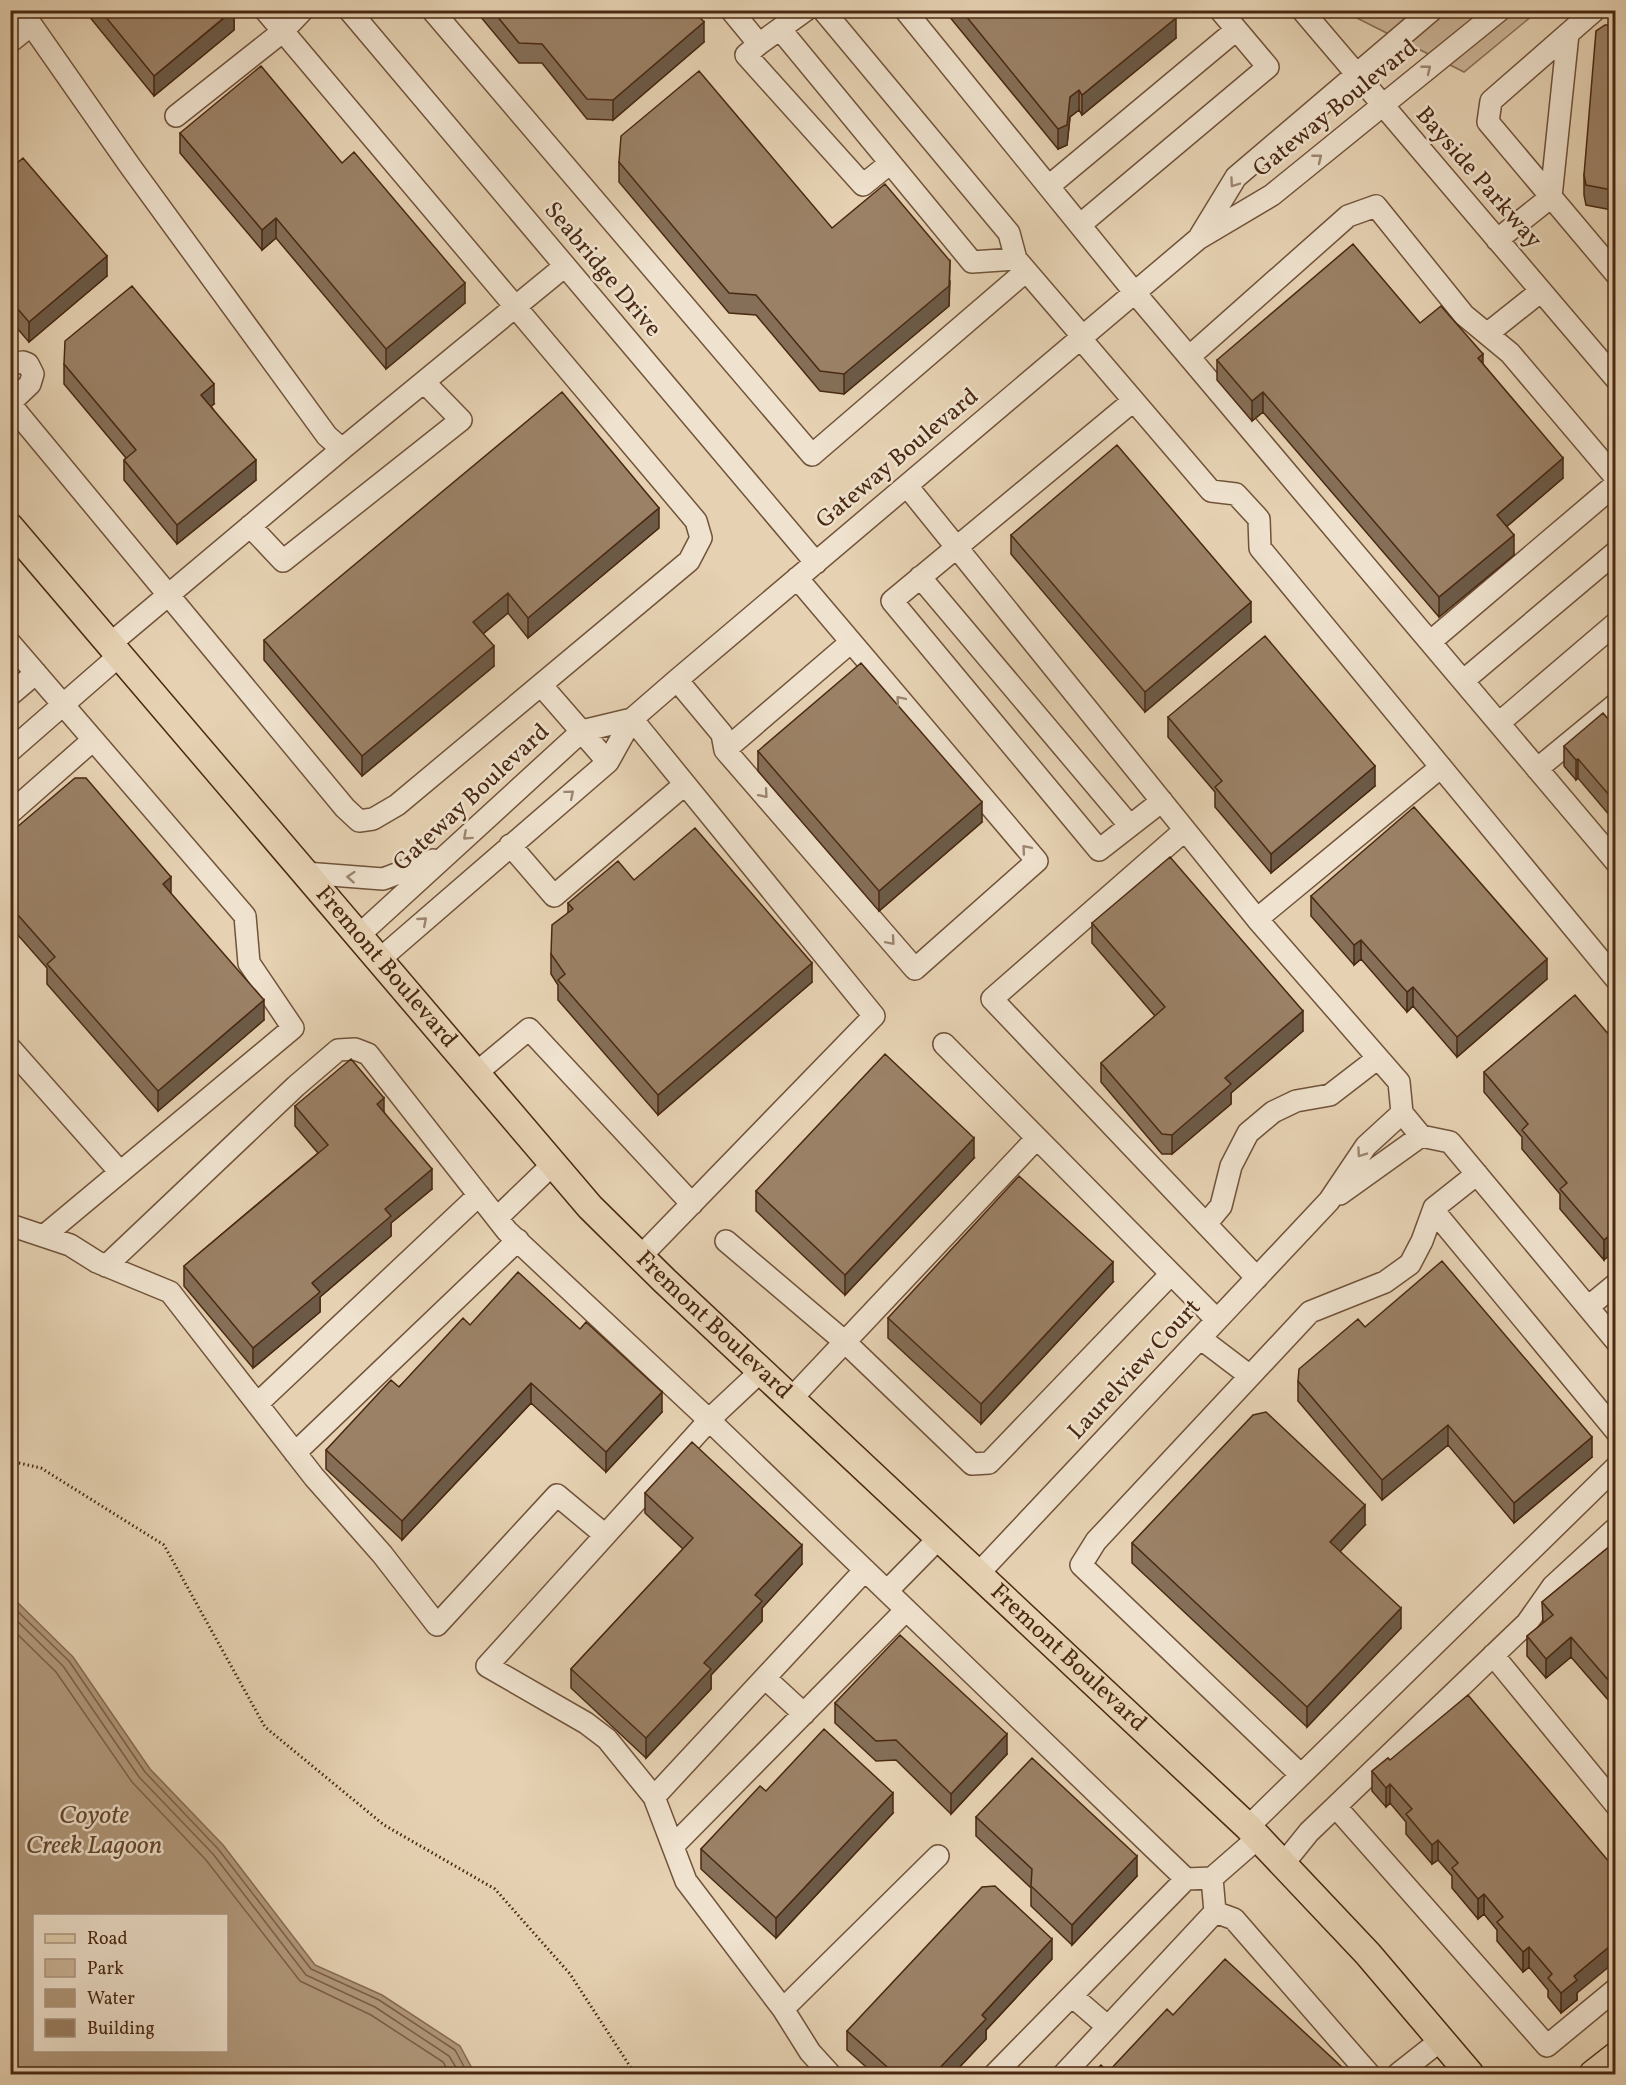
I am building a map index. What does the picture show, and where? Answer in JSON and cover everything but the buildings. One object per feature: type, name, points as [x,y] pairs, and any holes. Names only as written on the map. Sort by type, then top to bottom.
[{"type":"main road","name":"Fremont Boulevard","points":[[10,527],[552,1165],[640,1257],[1253,1832],[1368,1954],[1470,2074]]},
{"type":"main road","points":[[1593,2074],[1616,2056]]},
{"type":"street","points":[[10,364],[23,362],[28,364],[33,374],[30,384],[10,403],[167,596],[345,808],[359,821],[373,819],[397,805],[689,561],[701,538],[696,521],[265,10]]},
{"type":"street","points":[[176,116],[282,32],[303,10]]},
{"type":"street","points":[[432,10],[812,455],[1021,265]]},
{"type":"street","points":[[731,10],[759,44]]},
{"type":"street","points":[[806,10],[746,55],[863,185],[889,164]]},
{"type":"street","points":[[823,10],[1008,233],[1021,265],[1133,401],[1211,492],[1236,494],[1259,519],[1260,548],[1616,979]]},
{"type":"street","points":[[905,10],[1135,293],[1616,862]]},
{"type":"street","points":[[1081,224],[1268,67],[1220,10]]},
{"type":"street","name":"Bayside Parkway","points":[[1302,10],[1541,291],[1608,354],[1616,379]]},
{"type":"street","name":"Gateway Boulevard","points":[[1198,239],[1236,177],[1432,10]]},
{"type":"street","name":"Gateway Boulevard","points":[[379,960],[608,762],[632,719],[797,578],[1198,239],[1272,195],[1500,10]]},
{"type":"street","points":[[1595,10],[1491,101],[1488,122],[1616,274]]},
{"type":"street","name":"Seabridge Drive","points":[[359,14],[565,266],[816,562]]},
{"type":"street","points":[[10,42],[26,18],[320,426],[342,449]]},
{"type":"street","points":[[780,29],[972,262],[1021,265]]},
{"type":"street","points":[[1050,186],[1236,30]]},
{"type":"street","points":[[1497,240],[1551,197],[1568,34]]},
{"type":"street","points":[[1189,357],[1348,216],[1376,206],[1464,315],[1510,353],[1616,478]]},
{"type":"street","points":[[10,751],[63,705],[167,596],[565,266]]},
{"type":"street","points":[[1486,334],[1541,291]]},
{"type":"street","points":[[250,526],[284,561],[461,420],[423,382]]},
{"type":"street","points":[[1133,401],[892,601],[1099,850],[1162,801]]},
{"type":"street","points":[[1430,642],[1616,484]]},
{"type":"street","points":[[907,486],[1257,919],[1399,1082],[1402,1113],[1421,1136],[1450,1142],[1616,1341]]},
{"type":"street","points":[[1463,681],[1616,552]]},
{"type":"street","points":[[920,577],[1130,826]]},
{"type":"street","points":[[677,680],[722,734],[725,750],[915,969],[1037,861],[797,578]]},
{"type":"street","points":[[1499,723],[1616,623]]},
{"type":"street","points":[[725,750],[851,642]]},
{"type":"street","points":[[10,643],[245,916],[249,963],[293,1028],[45,1235]]},
{"type":"street","points":[[10,695],[36,673]]},
{"type":"street","points":[[541,685],[608,762]]},
{"type":"street","points":[[1537,769],[1616,704]]},
{"type":"street","points":[[632,719],[874,1016],[640,1257]]},
{"type":"street","name":"Gateway Boulevard","points":[[358,936],[582,731],[632,719]]},
{"type":"street","points":[[10,813],[93,740]]},
{"type":"street","points":[[1257,919],[1441,767]]},
{"type":"street","points":[[510,845],[554,896],[684,785]]},
{"type":"street","points":[[1185,830],[992,999],[1257,1278]]},
{"type":"street","points":[[305,873],[383,879],[447,854]]},
{"type":"street","points":[[475,1074],[529,1029],[692,1204]]},
{"type":"street","points":[[944,1044],[1217,1320]]},
{"type":"street","points":[[106,1266],[296,1086],[338,1050],[355,1048],[368,1053],[497,1218],[518,1240],[709,1420],[1186,1879]]},
{"type":"street","points":[[12,1054],[120,1172]]},
{"type":"street","points":[[1206,1224],[1221,1206],[1230,1166],[1248,1133],[1273,1112],[1296,1101],[1330,1095],[1377,1058]]},
{"type":"street","points":[[1329,1201],[1366,1146],[1402,1113]]},
{"type":"street","points":[[1329,1201],[1421,1136]]},
{"type":"street","points":[[791,1399],[1037,1138]]},
{"type":"street","points":[[497,1218],[552,1165]]},
{"type":"street","points":[[1300,1775],[1081,1565],[1096,1541],[1310,1312],[1385,1282],[1410,1264],[1422,1241],[1434,1208],[1477,1174]]},
{"type":"street","points":[[257,1404],[479,1195]]},
{"type":"street","name":"Laurelview Court","points":[[978,1574],[1329,1201]]},
{"type":"street","points":[[1434,1208],[1438,1216],[1616,1431]]},
{"type":"street","points":[[10,1225],[45,1235],[106,1266],[170,1292],[295,1453],[382,1554],[437,1625],[557,1495],[605,1535]]},
{"type":"street","points":[[295,1453],[518,1240]]},
{"type":"street","points":[[726,1241],[845,1342],[972,1464],[989,1462],[1171,1274]]},
{"type":"street","points":[[1588,1307],[1616,1284]]},
{"type":"street","points":[[1200,1338],[1250,1376]]},
{"type":"street","points":[[761,1371],[709,1420],[487,1666],[586,1723],[607,1739],[654,1797],[686,1881],[783,2009],[810,2052],[830,2074]]},
{"type":"street","points":[[995,2074],[1186,1879],[1212,1878],[1300,1775],[1616,1467]]},
{"type":"street","points":[[1284,1863],[1309,1832],[1527,1623],[1553,1586],[1616,1528]]},
{"type":"street","points":[[887,1591],[939,1538]]},
{"type":"street","points":[[654,1797],[865,1570]]},
{"type":"street","points":[[673,1846],[906,1610]]},
{"type":"street","points":[[1493,1655],[1616,1805]]},
{"type":"street","points":[[765,1678],[804,1714]]},
{"type":"street","points":[[1336,1806],[1547,2046],[1616,1989]]},
{"type":"street","points":[[783,2009],[938,1856]]},
{"type":"street","points":[[1064,2074],[1215,1911],[1212,1878]]},
{"type":"street","points":[[1215,1911],[1234,1919],[1369,2074]]},
{"type":"street","points":[[1072,1996],[1108,2027]]},
{"type":"street","points":[[1398,2074],[1441,2040]]},
{"type":"path","points":[[10,1461],[41,1468],[164,1545],[265,1727],[384,1825],[495,1889],[570,1974],[635,2074]]},
{"type":"green space","points":[[1343,11],[1538,11],[1464,72]]},
{"type":"water","name":"Coyote Creek Lagoon","points":[[11,1596],[73,1657],[150,1769],[223,1845],[315,1965],[382,1995],[460,2046],[475,2074],[11,2074]]}]
